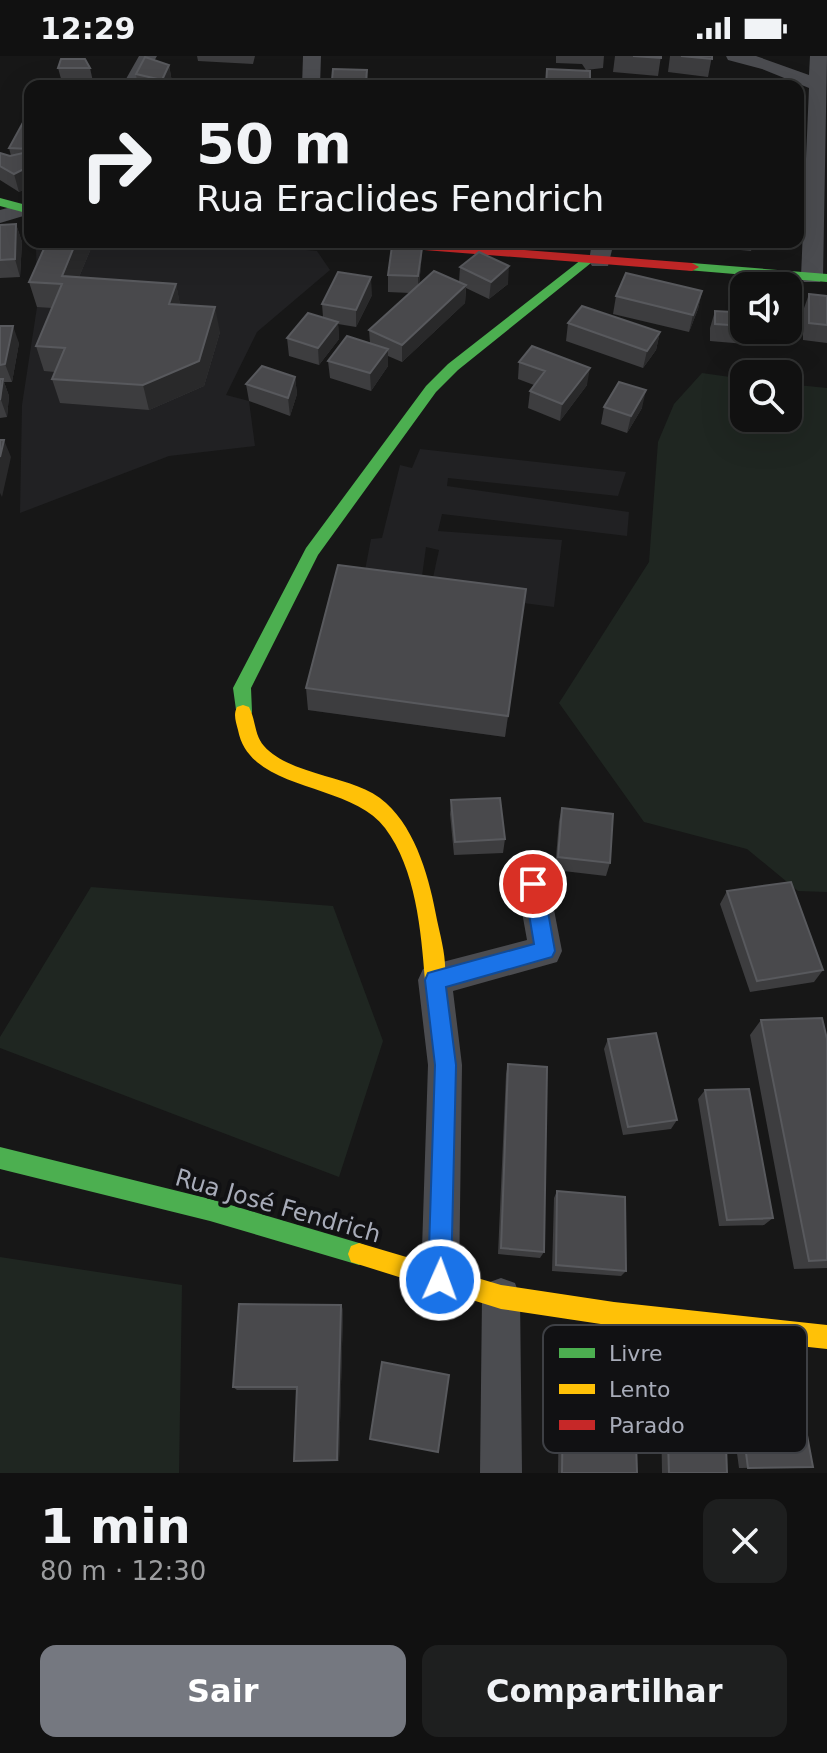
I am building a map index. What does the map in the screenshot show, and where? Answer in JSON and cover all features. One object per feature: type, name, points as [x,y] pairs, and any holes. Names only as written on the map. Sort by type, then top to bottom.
[{"type":"street","points":[[134,80],[148,56]]},
{"type":"street","points":[[311,80],[312,56]]},
{"type":"street","points":[[735,56],[769,65],[818,85]]},
{"type":"street","points":[[484,248],[596,254],[820,278],[819,56]]},
{"type":"street","points":[[0,202],[24,209]]},
{"type":"street","points":[[0,217],[24,211]]},
{"type":"street","points":[[440,1280],[445,1065],[432,932],[403,838],[378,807],[342,790],[286,773],[253,747],[243,727],[242,688],[312,552],[431,389],[453,367],[596,254]]},
{"type":"street","points":[[435,980],[545,951],[533,884]]},
{"type":"street","name":"Rua José Fendrich","points":[[0,1158],[210,1210],[501,1297],[716,1325]]},
{"type":"street","points":[[501,1297],[501,1473]]},
{"type":"street","name":"Rua José Fendrich","points":[[807,1335],[827,1337]]},
{"type":"shaded area","points":[[36,248],[286,248],[317,251],[330,270],[257,332],[226,395],[249,401],[255,446],[169,456],[20,513],[22,405],[37,307]]},
{"type":"shaded area","points":[[702,373],[730,377],[730,432],[802,432],[802,385],[827,388],[827,892],[798,891],[747,849],[644,822],[559,703],[649,562],[658,442],[674,404]]},
{"type":"shaded area","points":[[420,449],[626,472],[618,496],[448,478],[447,486],[629,512],[627,536],[442,514],[438,531],[562,540],[554,607],[470,596],[432,582],[439,550],[426,547],[419,598],[523,612],[505,737],[308,710],[340,588],[361,591],[371,539],[382,538],[400,465],[412,468]]},
{"type":"shaded area","points":[[91,887],[333,906],[383,1041],[339,1177],[0,1048],[0,1037]]},
{"type":"shaded area","points":[[0,1257],[182,1285],[179,1473],[0,1473]]},
{"type":"building","points":[[681,56],[712,56],[712,59]]},
{"type":"building","points":[[145,57],[169,65],[162,80],[136,74]]},
{"type":"building","points":[[61,59],[85,59],[90,68],[58,68]]},
{"type":"building","points":[[333,69],[367,70],[366,80],[332,80]]},
{"type":"building","points":[[547,69],[590,71],[590,80],[546,80]]},
{"type":"building","points":[[24,121],[24,149],[9,148]]},
{"type":"building","points":[[0,153],[10,156],[24,154],[24,169],[14,174],[0,166]]},
{"type":"building","points":[[16,224],[15,259],[0,260],[0,225]]},
{"type":"building","points":[[44,248],[74,248],[62,276],[176,284],[169,304],[215,307],[199,361],[143,385],[52,379],[65,348],[36,346],[62,284],[29,282]]},
{"type":"building","points":[[392,248],[422,248],[418,276],[388,275]]},
{"type":"building","points":[[479,252],[509,266],[491,282],[460,267]]},
{"type":"building","points":[[434,271],[466,285],[402,345],[369,330]]},
{"type":"building","points":[[338,272],[371,277],[356,310],[322,304]]},
{"type":"building","points":[[626,273],[702,291],[693,315],[616,296]]},
{"type":"building","points":[[809,294],[827,296],[827,325],[809,323]]},
{"type":"building","points":[[582,306],[660,332],[647,351],[568,323]]},
{"type":"building","points":[[715,311],[730,312],[730,325],[715,324]]},
{"type":"building","points":[[308,313],[338,322],[318,348],[287,338]]},
{"type":"building","points":[[0,326],[13,326],[5,364],[0,365]]},
{"type":"building","points":[[347,336],[388,349],[370,373],[328,361]]},
{"type":"building","points":[[532,346],[590,368],[562,404],[530,391],[545,371],[519,362]]},
{"type":"building","points":[[262,366],[295,377],[288,398],[246,384]]},
{"type":"building","points":[[619,382],[646,390],[631,416],[604,407]]},
{"type":"building","points":[[338,565],[526,589],[508,716],[306,688]]},
{"type":"building","points":[[500,798],[505,839],[455,842],[451,800]]},
{"type":"building","points":[[562,808],[613,814],[610,863],[558,857]]},
{"type":"building","points":[[791,882],[823,970],[757,981],[727,891]]},
{"type":"building","points":[[822,1018],[827,1039],[827,1260],[809,1261],[761,1020]]},
{"type":"building","points":[[656,1033],[677,1120],[628,1127],[608,1039]]},
{"type":"building","points":[[508,1064],[547,1067],[544,1252],[501,1248]]},
{"type":"building","points":[[749,1089],[773,1218],[727,1220],[705,1090]]},
{"type":"building","points":[[557,1191],[625,1197],[626,1271],[556,1265]]},
{"type":"building","points":[[239,1304],[341,1305],[337,1460],[294,1461],[297,1387],[233,1387]]},
{"type":"building","points":[[382,1362],[449,1375],[438,1452],[370,1439]]},
{"type":"building","points":[[807,1435],[813,1467],[748,1468],[746,1453],[807,1453]]},
{"type":"building","points":[[562,1453],[636,1453],[637,1473],[562,1473]]},
{"type":"building","points":[[668,1453],[726,1453],[727,1473],[669,1473]]},
{"type":"traffic: fast","points":[[0,202],[24,208]]},
{"type":"traffic: fast","points":[[243,712],[242,688],[312,552],[431,389],[453,367],[586,260]]},
{"type":"traffic: fast","points":[[692,267],[827,278]]},
{"type":"traffic: fast","points":[[0,1158],[210,1210],[359,1254]]},
{"type":"traffic: slow","points":[[243,712],[248,736],[259,754],[296,775],[361,797],[379,808],[392,823],[413,864],[420,888],[435,980]]},
{"type":"traffic: slow","points":[[359,1254],[501,1297],[716,1325]]},
{"type":"traffic: slow","points":[[807,1335],[827,1337]]},
{"type":"traffic: jam","points":[[450,248],[692,267]]},
{"type":"route","points":[[440,1280],[445,1065],[435,980],[545,951],[533,884]]}]
